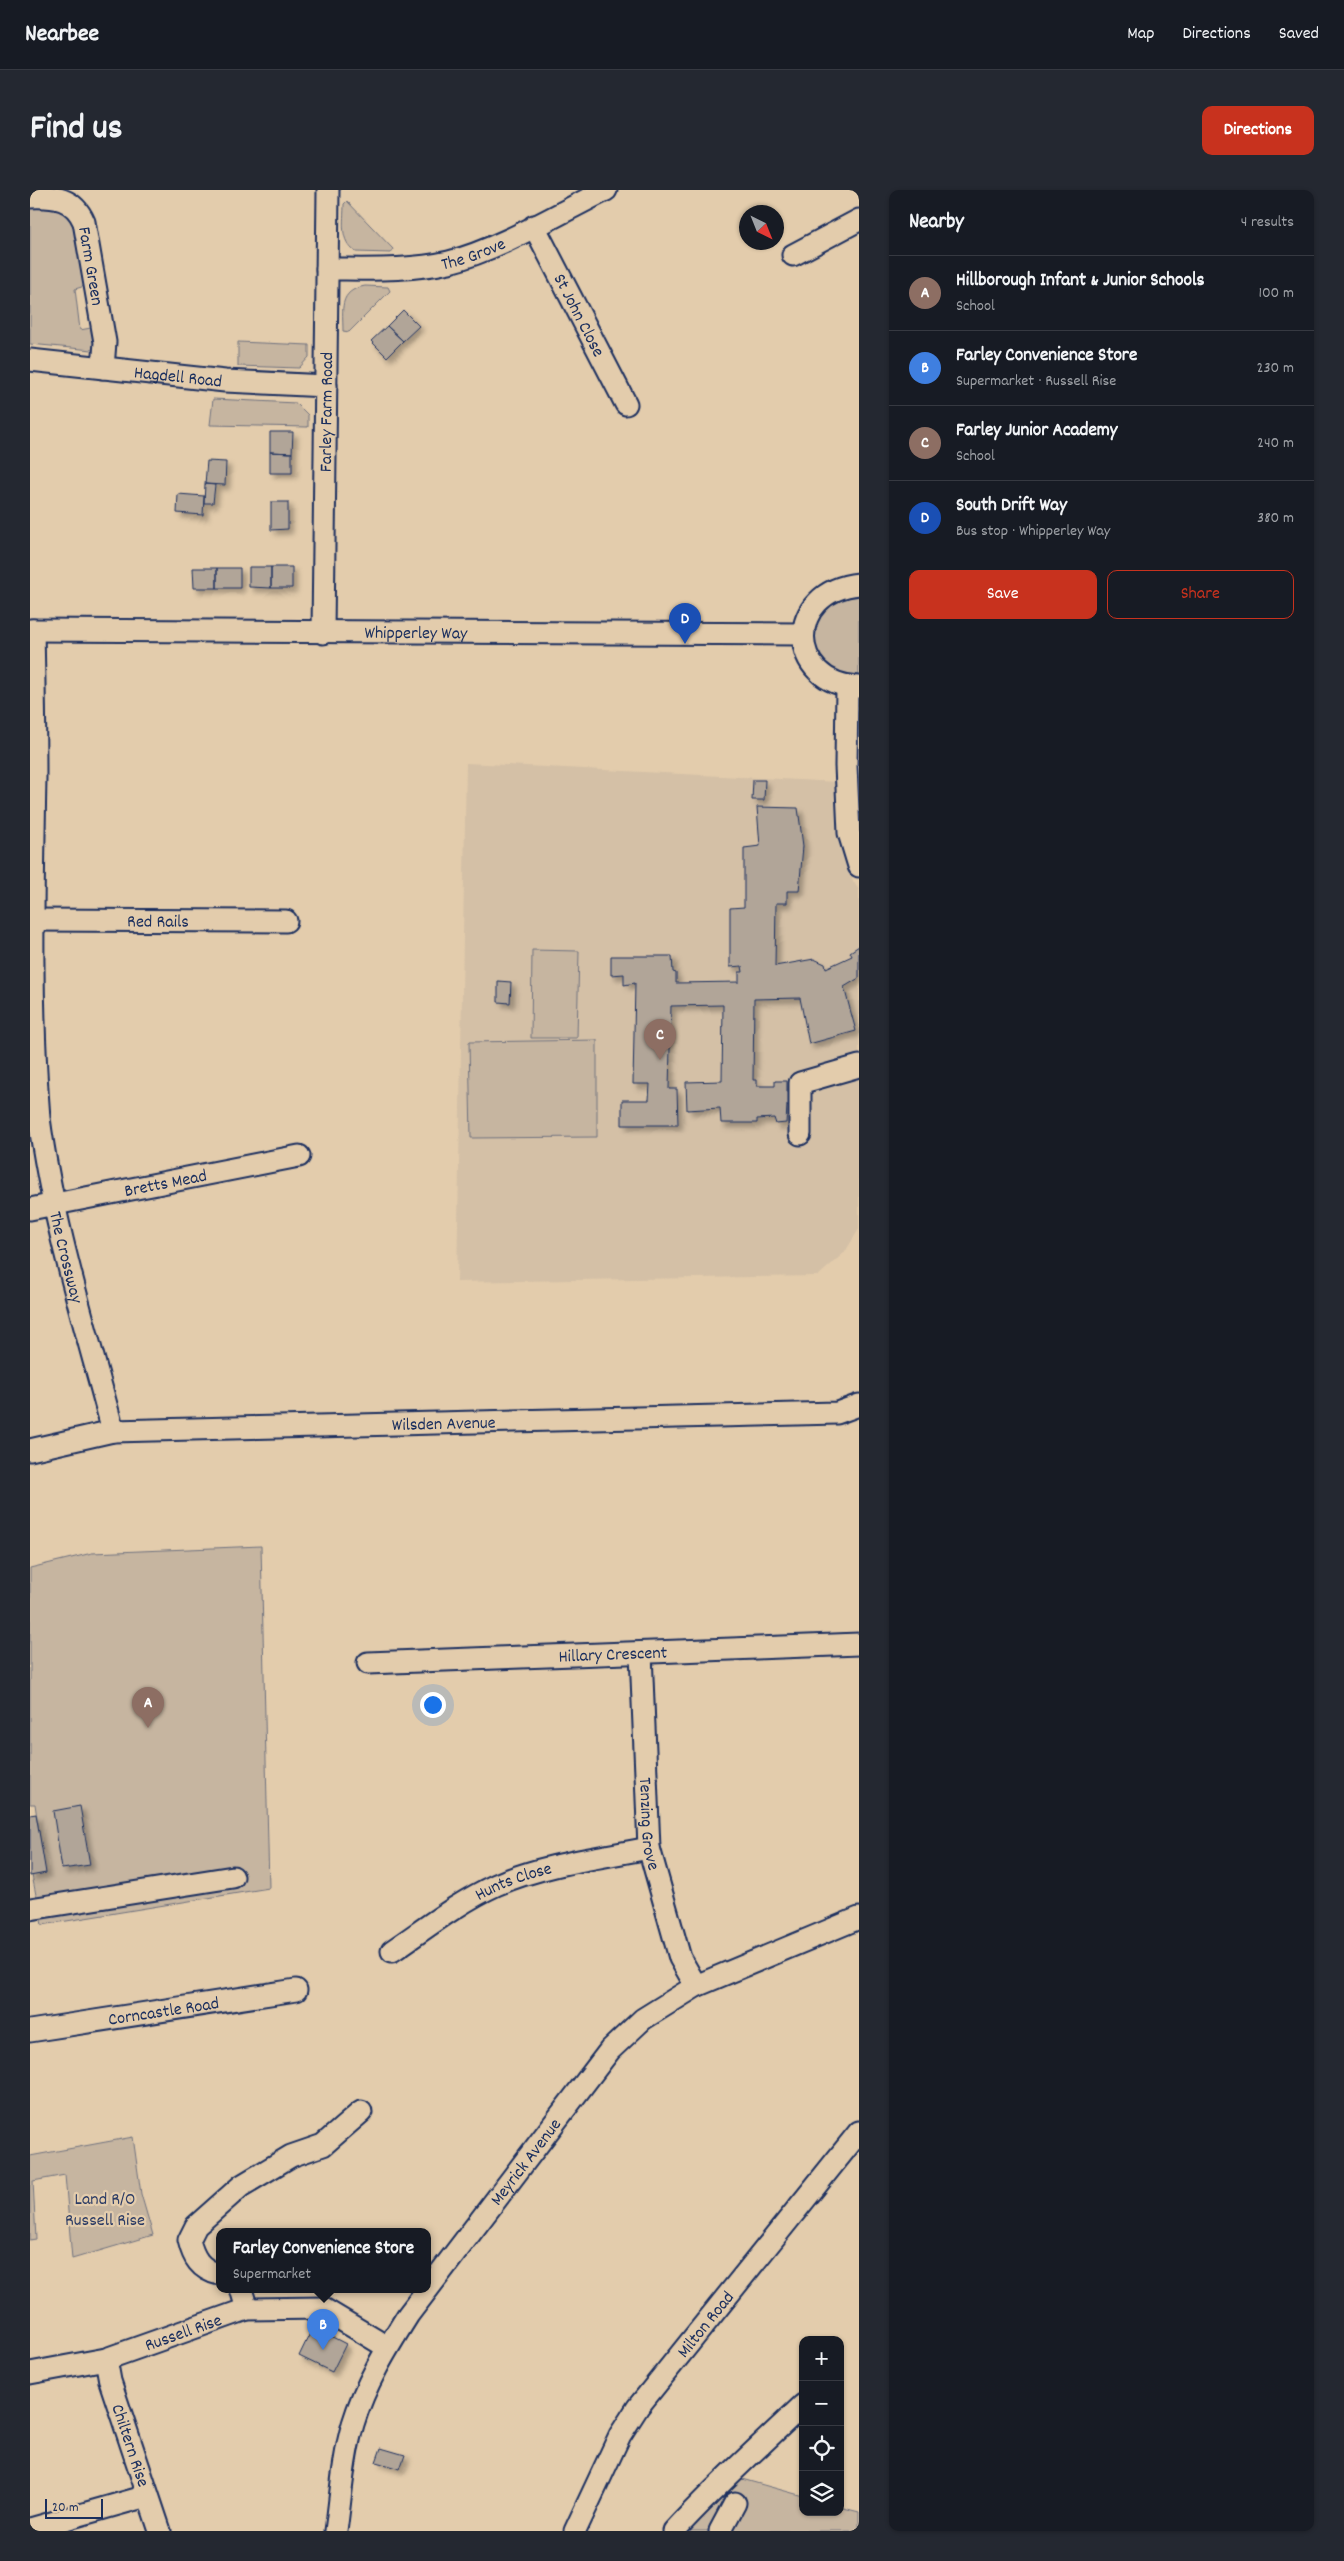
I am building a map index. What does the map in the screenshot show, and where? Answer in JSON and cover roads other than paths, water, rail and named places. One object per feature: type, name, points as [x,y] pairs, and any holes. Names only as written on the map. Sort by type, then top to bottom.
[{"type":"street","name":"Farley Farm Road","points":[[323,633],[328,190]]},
{"type":"street","name":"The Grove","points":[[327,269],[401,269],[451,261],[471,255],[534,226],[582,195],[606,190]]},
{"type":"street","name":"Farm Green","points":[[34,194],[66,200],[78,209],[84,222],[104,342],[103,368]]},
{"type":"street","points":[[793,255],[859,220]]},
{"type":"street","name":"St John Close","points":[[534,226],[626,404]]},
{"type":"street","name":"Hagdell Road","points":[[30,360],[225,381],[326,386]]},
{"type":"street","points":[[859,584],[842,585],[827,592],[815,603],[806,618],[803,634],[805,649],[811,663],[820,674],[832,682],[853,687],[846,766],[849,833],[859,866]]},
{"type":"street","name":"Whipperley Way","points":[[32,630],[803,634]]},
{"type":"street","name":"The Crossway","points":[[32,630],[35,776],[30,920],[32,1046],[39,1119],[54,1204],[113,1431]]},
{"type":"street","name":"Red Rails","points":[[30,920],[286,921]]},
{"type":"street","points":[[800,1134],[800,1083],[859,1066]]},
{"type":"street","name":"Bretts Mead","points":[[30,1209],[300,1156]]},
{"type":"street","name":"Wilsden Avenue","points":[[30,1450],[113,1431],[837,1413],[859,1405]]},
{"type":"street","name":"Hillary Crescent","points":[[368,1663],[641,1654],[859,1644]]},
{"type":"street","name":"Tenzing Grove","points":[[641,1654],[649,1848],[680,1958],[696,1986]]},
{"type":"street","name":"Hunts Close","points":[[392,1951],[460,1904],[497,1885],[554,1867],[649,1848]]},
{"type":"street","points":[[30,1909],[233,1877]]},
{"type":"street","name":"Meyrick Avenue","points":[[431,2284],[610,2050],[643,2019],[696,1986],[859,1918]]},
{"type":"street","name":"Corncastle Road","points":[[30,2031],[296,1990]]},
{"type":"street","points":[[216,2273],[203,2268],[192,2256],[189,2240],[196,2226],[241,2186],[291,2156],[323,2145],[361,2112]]},
{"type":"street","name":"Milton Road","points":[[575,2531],[620,2434],[638,2407],[859,2132]]},
{"type":"street","points":[[242,2293],[248,2309]]},
{"type":"street","name":"Meyrick Avenue","points":[[336,2531],[352,2425],[368,2381],[408,2314],[424,2293]]},
{"type":"street","name":"Russell Rise","points":[[30,2373],[106,2360],[248,2309],[322,2308],[387,2347]]},
{"type":"street","name":"Chiltern Rise","points":[[106,2360],[110,2381],[160,2531]]},
{"type":"street","points":[[674,2531],[720,2481],[736,2470],[799,2409]]},
{"type":"street","points":[[30,2529],[147,2496]]},
{"type":"street","points":[[720,2531],[735,2503]]},
{"type":"place","name":"South Drift Way","points":[[685,644]]},
{"type":"place","name":"Farley Junior Academy","points":[[660,1060]]},
{"type":"place","name":"Hillborough Infant & Junior Schools","points":[[148,1728]]},
{"type":"place","name":"Farley Convenience Store","points":[[323,2350]]},
{"type":"park label","name":"Land R/O Russell Rise","points":[[105,2208]]}]
